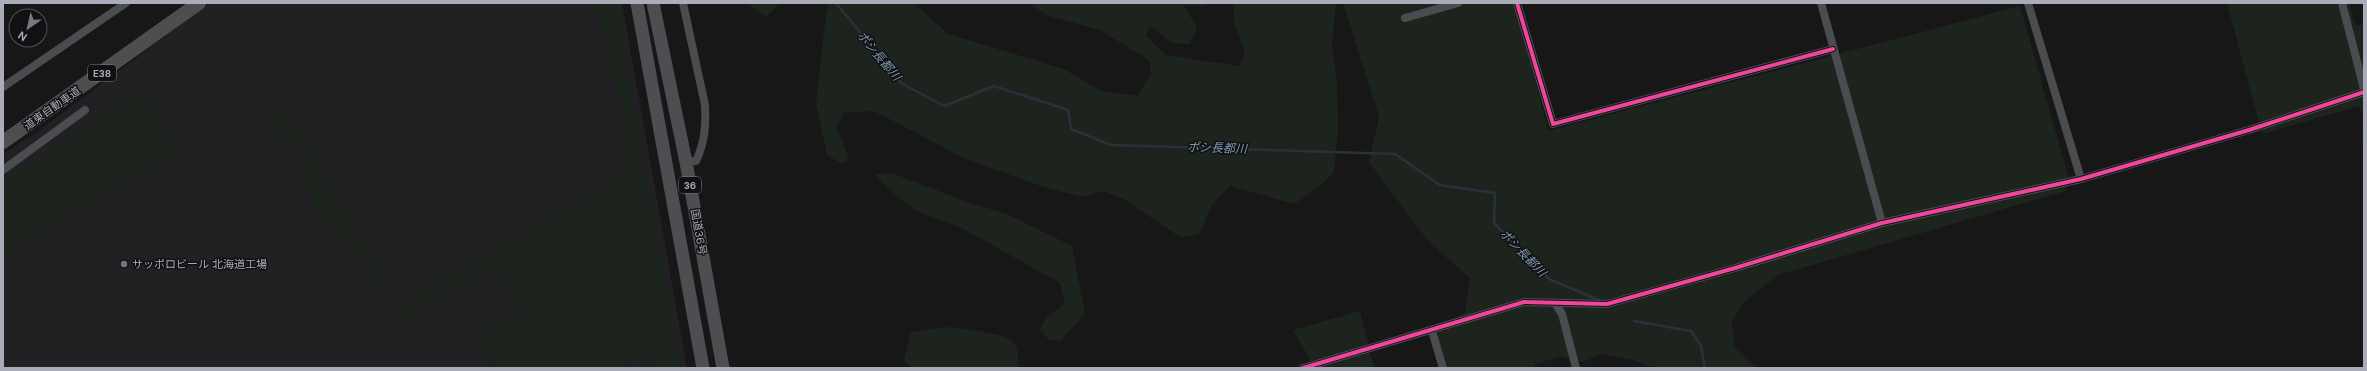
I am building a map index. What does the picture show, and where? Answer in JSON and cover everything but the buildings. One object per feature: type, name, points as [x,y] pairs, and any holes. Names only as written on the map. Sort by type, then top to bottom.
[{"type":"highway","name":"道東自動車道","points":[[3,142],[199,3]]},
{"type":"highway","name":"国道36号","points":[[637,3],[703,368]]},
{"type":"highway","name":"国道36号","points":[[653,3],[686,162],[723,368]]},
{"type":"street","points":[[3,87],[126,3]]},
{"type":"street","points":[[683,3],[705,105],[706,122],[702,148],[696,160],[686,162]]},
{"type":"street","points":[[1405,18],[1458,3]]},
{"type":"street","points":[[1517,3],[1552,124],[1833,49]]},
{"type":"street","points":[[1821,3],[1882,223]]},
{"type":"street","points":[[2028,3],[2081,179]]},
{"type":"street","points":[[2342,3],[2364,89]]},
{"type":"street","points":[[1303,368],[1432,331],[1524,302],[1607,304],[1735,268],[1882,223],[2081,179],[2249,130],[2364,92]]},
{"type":"street","points":[[3,170],[85,110]]},
{"type":"street","points":[[1555,303],[1562,314],[1576,368]]},
{"type":"street","points":[[1432,331],[1443,368]]},
{"type":"shaded area","points":[[210,3],[622,3],[687,368],[3,368],[3,154],[37,132]]},
{"type":"shaded area","points":[[593,3],[616,3],[681,368],[640,368],[666,352],[664,347],[635,359],[623,368],[495,368],[486,353],[479,348],[480,343],[476,337],[523,308],[498,271],[490,268],[404,321],[395,315],[408,299],[610,183],[627,171],[626,132]]},
{"type":"shaded area","points":[[747,3],[780,3],[766,17]]},
{"type":"shaded area","points":[[829,3],[914,3],[948,34],[1064,69],[1101,91],[1138,96],[1151,73],[1149,60],[1100,30],[1046,15],[1030,3],[1208,3],[1204,6],[1184,5],[1197,28],[1190,44],[1172,43],[1150,26],[1146,36],[1166,55],[1239,66],[1245,53],[1234,22],[1233,3],[1336,3],[1332,45],[1337,83],[1338,129],[1334,172],[1321,185],[1294,204],[1230,186],[1212,205],[1199,234],[1180,237],[1122,198],[1103,191],[1082,197],[1044,187],[966,159],[874,111],[844,113],[837,128],[849,158],[842,164],[827,155],[816,103],[826,14]]},
{"type":"shaded area","points":[[1343,3],[1516,3],[1548,131],[2020,6],[2068,175],[2066,191],[1778,275],[1743,303],[1732,322],[1735,348],[1758,368],[1653,368],[1634,360],[1601,354],[1583,362],[1560,356],[1534,365],[1535,368],[1447,368],[1437,335],[1444,322],[1465,313],[1470,278],[1429,242],[1369,162],[1379,117]]},
{"type":"shaded area","points":[[2227,3],[2349,3],[2355,25],[2364,25],[2364,144],[2362,142],[2363,114],[2359,106],[2262,134]]},
{"type":"shaded area","points":[[141,88],[179,152],[3,253],[3,183]]},
{"type":"shaded area","points":[[281,111],[298,128],[383,277],[379,285],[364,286],[361,276],[365,267],[359,254],[350,248],[344,233],[335,234],[323,226],[304,185],[303,164],[297,146],[291,139],[281,141],[274,134],[273,115]]},
{"type":"shaded area","points":[[892,173],[964,201],[1007,214],[1072,246],[1085,313],[1061,341],[1048,339],[1040,329],[1046,318],[1065,303],[1060,283],[960,227],[921,213],[900,199],[874,174]]},
{"type":"shaded area","points":[[1360,311],[1374,368],[1311,368],[1307,354],[1293,330]]},
{"type":"shaded area","points":[[947,327],[981,331],[1007,338],[1012,341],[1016,347],[1019,368],[911,368],[904,360],[911,332]]},
{"type":"waterway","name":"ポシ長都川","points":[[836,3],[901,83],[944,106],[994,86],[1068,110],[1071,129],[1111,145],[1395,154],[1440,185],[1495,193],[1494,223],[1549,279],[1601,301]]},
{"type":"waterway","name":"ポシ長都川","points":[[1634,321],[1691,331],[1701,346],[1705,368]]},
{"type":"cycle path","points":[[1517,3],[1553,124],[1833,49]]},
{"type":"cycle path","points":[[1303,368],[1524,302],[1607,304],[1735,268],[1882,223],[2081,179],[2249,130],[2364,92]]},
{"type":"place","name":"サッポロビール 北海道工場","points":[[124,264]]}]
